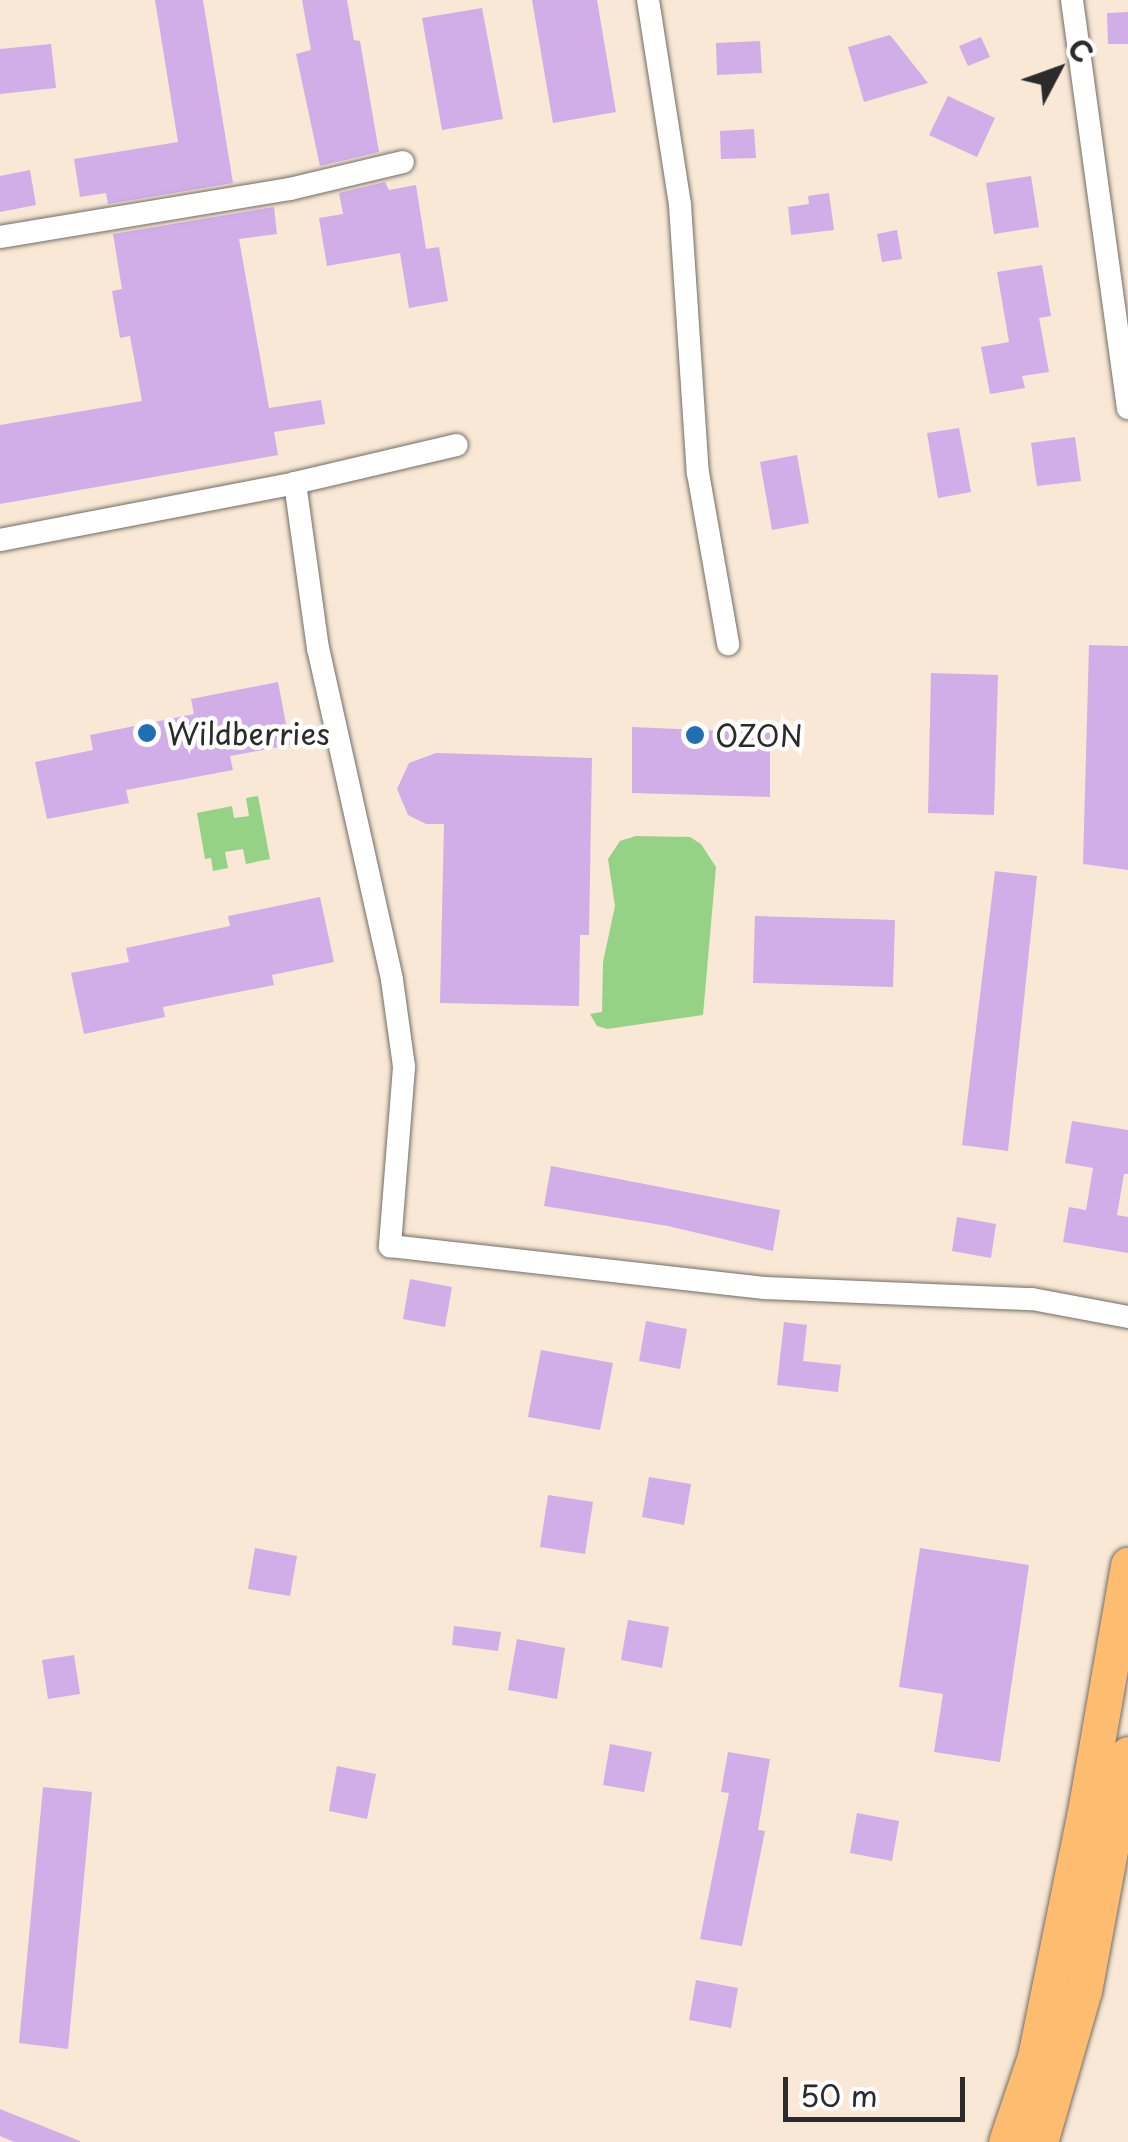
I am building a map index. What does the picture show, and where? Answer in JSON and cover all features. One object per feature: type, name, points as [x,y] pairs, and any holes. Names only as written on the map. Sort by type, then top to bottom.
[{"type":"main road","points":[[1006,2142],[1035,2056],[1086,1806],[1128,1565]]},
{"type":"main road","points":[[1040,2142],[1084,1991],[1128,1754]]},
{"type":"street","points":[[648,0],[680,206],[698,473],[728,644]]},
{"type":"street","points":[[1072,0],[1128,408]]},
{"type":"street","points":[[0,237],[290,189],[402,162]]},
{"type":"street","points":[[0,540],[295,483],[457,445]]},
{"type":"street","points":[[295,483],[318,648],[392,980],[404,1067],[390,1246],[765,1288],[1032,1299],[1128,1317]]},
{"type":"green space","points":[[258,796],[270,859],[246,864],[243,849],[225,852],[228,868],[213,871],[211,858],[205,859],[197,813],[232,806],[234,818],[249,816],[246,798]]},
{"type":"green space","points":[[636,836],[690,837],[701,844],[716,867],[703,1015],[607,1029],[597,1026],[590,1014],[602,1012],[603,962],[615,906],[608,859],[620,841]]},
{"type":"building","points":[[155,0],[203,0],[233,183],[108,204],[106,193],[80,197],[74,159],[178,142]]},
{"type":"building","points":[[302,0],[347,0],[354,40],[360,41],[379,152],[320,166],[296,54],[311,50]]},
{"type":"building","points":[[532,0],[597,0],[616,112],[553,123]]},
{"type":"building","points":[[482,8],[503,119],[442,130],[422,18]]},
{"type":"building","points":[[1128,12],[1128,44],[1108,44],[1107,13]]},
{"type":"building","points":[[890,35],[928,83],[864,102],[848,47]]},
{"type":"building","points":[[981,37],[990,57],[968,66],[959,46]]},
{"type":"building","points":[[760,41],[762,73],[717,75],[716,43]]},
{"type":"building","points":[[51,44],[56,88],[0,94],[0,49]]},
{"type":"building","points":[[948,96],[995,118],[977,157],[929,135]]},
{"type":"building","points":[[754,129],[756,158],[721,159],[720,131]]},
{"type":"building","points":[[30,170],[36,205],[0,212],[0,176]]},
{"type":"building","points":[[1031,176],[1039,227],[994,234],[986,183]]},
{"type":"building","points":[[385,182],[389,190],[416,185],[426,249],[439,247],[448,301],[409,308],[400,253],[327,266],[319,218],[343,214],[339,193]]},
{"type":"building","points":[[829,193],[834,230],[791,235],[788,207],[809,204],[808,196]]},
{"type":"building","points":[[274,207],[277,234],[239,239],[269,408],[321,400],[325,424],[274,432],[278,455],[0,504],[0,425],[142,401],[130,336],[120,338],[112,291],[122,289],[113,234]]},
{"type":"building","points":[[897,230],[902,259],[882,262],[877,234]]},
{"type":"building","points":[[1042,265],[1051,316],[1039,318],[1049,372],[1022,376],[1025,388],[990,394],[981,347],[1009,342],[997,272]]},
{"type":"building","points":[[959,428],[971,492],[938,498],[927,433]]},
{"type":"building","points":[[1075,437],[1081,481],[1037,486],[1031,443]]},
{"type":"building","points":[[797,455],[809,523],[772,530],[760,462]]},
{"type":"building","points":[[1089,645],[1128,646],[1128,870],[1083,864]]},
{"type":"building","points":[[931,673],[998,675],[994,815],[928,813]]},
{"type":"building","points":[[278,682],[290,745],[230,756],[233,770],[126,790],[129,803],[47,819],[35,762],[93,750],[90,735],[194,714],[191,699]]},
{"type":"building","points":[[632,727],[770,733],[770,797],[632,793]]},
{"type":"building","points":[[436,753],[592,758],[589,935],[580,935],[579,1006],[440,1003],[444,824],[426,824],[408,815],[397,789],[409,763]]},
{"type":"building","points":[[995,871],[1037,876],[1008,1151],[962,1145]]},
{"type":"building","points":[[320,897],[334,962],[272,975],[274,985],[163,1007],[165,1017],[84,1034],[71,973],[129,962],[126,948],[230,926],[228,916]]},
{"type":"building","points":[[755,916],[895,920],[893,987],[753,983]]},
{"type":"building","points":[[1072,1121],[1128,1130],[1128,1174],[1124,1174],[1117,1215],[1128,1217],[1128,1253],[1063,1242],[1069,1207],[1086,1210],[1093,1168],[1065,1163]]},
{"type":"building","points":[[551,1166],[780,1210],[773,1251],[668,1226],[544,1206]]},
{"type":"building","points":[[957,1217],[996,1224],[991,1258],[952,1251]]},
{"type":"building","points":[[410,1279],[452,1287],[445,1327],[403,1319]]},
{"type":"building","points":[[646,1321],[687,1329],[680,1369],[639,1361]]},
{"type":"building","points":[[784,1322],[807,1325],[803,1361],[841,1365],[838,1392],[777,1385]]},
{"type":"building","points":[[541,1350],[613,1363],[600,1430],[528,1417]]},
{"type":"building","points":[[649,1477],[691,1484],[684,1525],[642,1517]]},
{"type":"building","points":[[548,1495],[593,1502],[585,1554],[540,1547]]},
{"type":"building","points":[[255,1548],[297,1556],[290,1596],[248,1589]]},
{"type":"building","points":[[920,1548],[1029,1565],[1000,1762],[934,1752],[943,1694],[899,1687]]},
{"type":"building","points":[[628,1620],[669,1627],[662,1668],[621,1660]]},
{"type":"building","points":[[454,1626],[501,1632],[498,1651],[452,1645]]},
{"type":"building","points":[[517,1639],[565,1648],[557,1699],[508,1690]]},
{"type":"building","points":[[74,1655],[80,1694],[48,1699],[42,1660]]},
{"type":"building","points":[[610,1744],[652,1752],[644,1792],[603,1785]]},
{"type":"building","points":[[728,1752],[770,1759],[758,1830],[765,1831],[742,1946],[700,1939],[729,1793],[721,1792]]},
{"type":"building","points":[[337,1766],[376,1774],[367,1819],[329,1811]]},
{"type":"building","points":[[43,1787],[92,1792],[68,2049],[19,2043]]},
{"type":"building","points":[[857,1813],[899,1821],[892,1861],[850,1853]]},
{"type":"building","points":[[696,1980],[738,1988],[731,2028],[689,2020]]},
{"type":"building","points":[[0,2109],[80,2142],[14,2142],[0,2136]]},
{"type":"place","name":"Wildberries","points":[[147,733]]},
{"type":"place","name":"OZON","points":[[695,735]]}]
